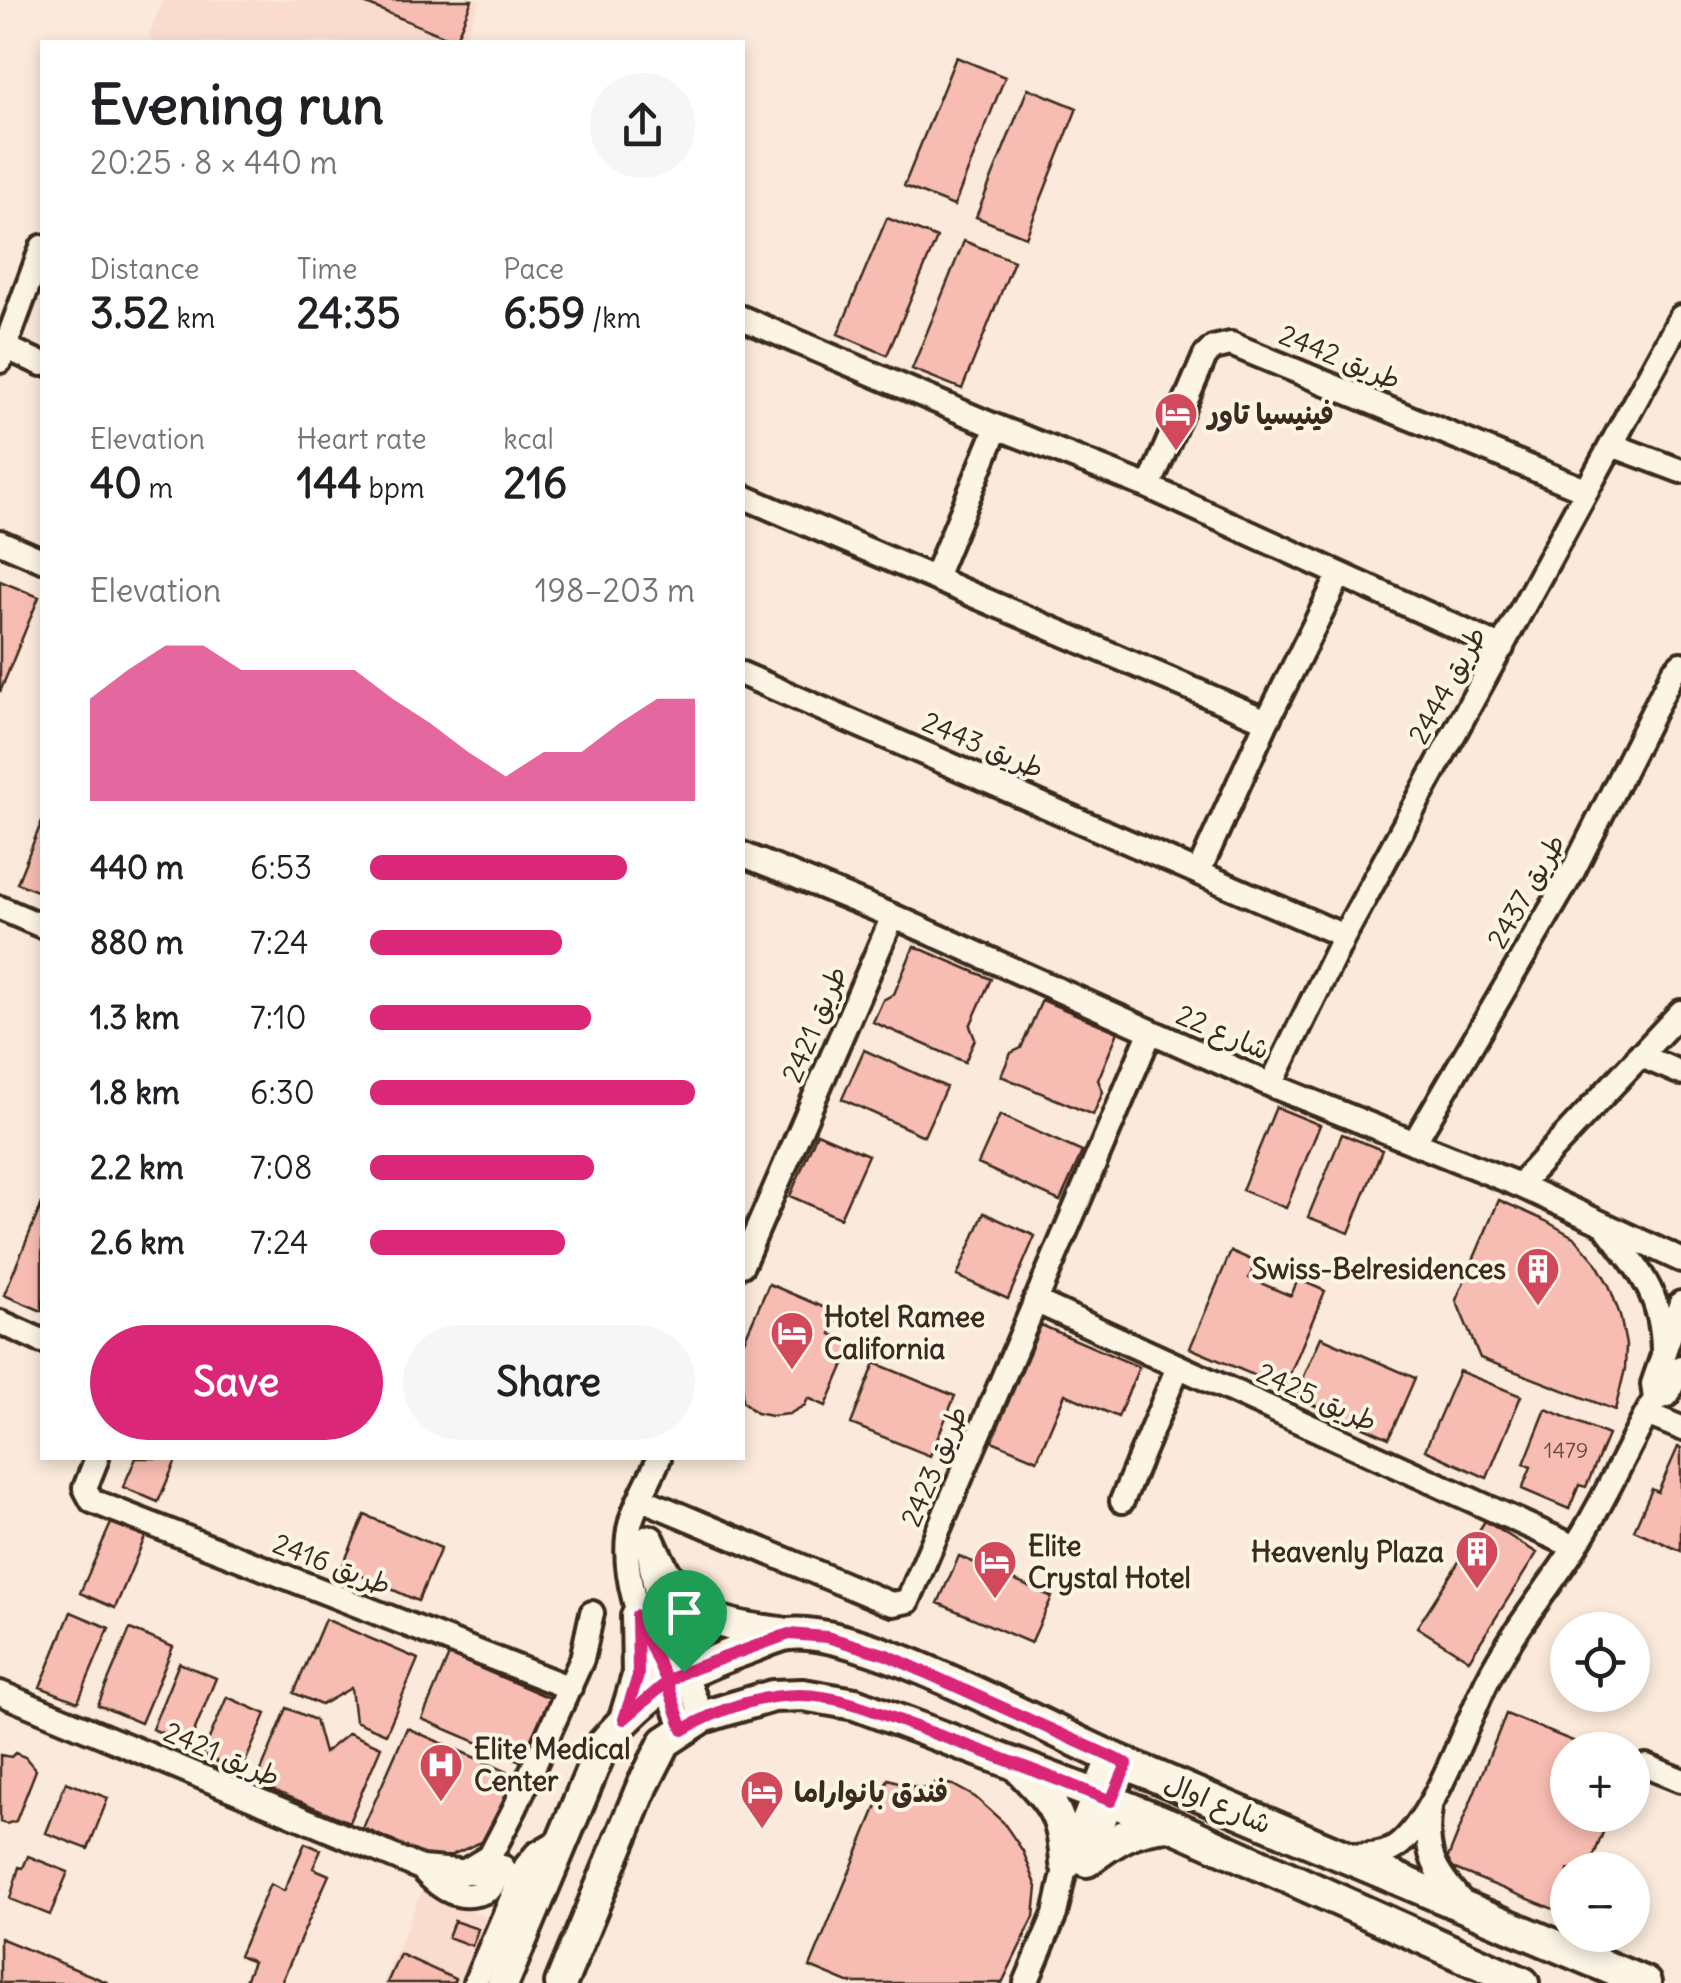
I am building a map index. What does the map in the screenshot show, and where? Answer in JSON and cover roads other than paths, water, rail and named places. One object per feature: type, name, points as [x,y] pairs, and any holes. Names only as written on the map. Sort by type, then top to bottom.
[{"type":"main road","points":[[648,1541],[670,1584],[701,1614],[733,1627],[789,1634]]},
{"type":"main road","points":[[624,1719],[638,1676],[637,1616]]},
{"type":"main road","name":"شارع اوال","points":[[503,1983],[603,1744],[624,1719],[676,1677],[789,1634],[827,1637],[887,1655],[1343,1858],[1645,1983]]},
{"type":"main road","name":"شارع اوال","points":[[693,1724],[773,1696],[839,1700],[1172,1825],[1514,1981]]},
{"type":"main road","points":[[561,1983],[643,1785],[665,1742],[693,1724]]},
{"type":"main road","points":[[1012,1762],[1056,1812],[1077,1863],[1141,1827],[1172,1825]]},
{"type":"street","points":[[40,253],[3,354],[40,363]]},
{"type":"street","name":"طريق 2444","points":[[1271,1085],[1344,936],[1681,317]]},
{"type":"street","points":[[745,319],[1149,487],[1502,648]]},
{"type":"street","name":"طريق 2442","points":[[1149,487],[1205,356],[1213,348],[1231,344],[1585,490]]},
{"type":"street","points":[[934,577],[997,427]]},
{"type":"street","points":[[1612,445],[1681,472]]},
{"type":"street","points":[[745,497],[1267,721]]},
{"type":"street","points":[[0,542],[40,559]]},
{"type":"street","points":[[1199,872],[1267,721],[1339,576]]},
{"type":"street","name":"طريق 2437","points":[[1414,1143],[1571,875],[1673,672],[1681,664]]},
{"type":"street","name":"طريق 2443","points":[[745,675],[1344,936]]},
{"type":"street","name":"شارع 22","points":[[745,855],[893,916],[1271,1085],[1519,1184],[1681,1260]]},
{"type":"street","points":[[0,908],[40,925]]},
{"type":"street","name":"طريق 2421","points":[[745,1258],[893,916]]},
{"type":"street","points":[[1519,1184],[1681,1012]]},
{"type":"street","name":"طريق 2423","points":[[642,1499],[886,1602],[900,1604],[908,1600],[1150,1033]]},
{"type":"street","points":[[1639,1055],[1681,1072]]},
{"type":"street","points":[[1603,1224],[1638,1265],[1672,1360]]},
{"type":"street","name":"طريق 2425","points":[[1035,1301],[1575,1548]]},
{"type":"street","points":[[1343,1858],[1379,1855],[1397,1846],[1430,1804],[1488,1679],[1575,1548],[1651,1407],[1667,1396],[1681,1303]]},
{"type":"street","points":[[0,1322],[40,1340]]},
{"type":"street","points":[[1122,1501],[1178,1367]]},
{"type":"street","points":[[1651,1407],[1681,1428]]},
{"type":"street","name":"طريق 2416","points":[[96,1460],[86,1483],[86,1493],[92,1501],[570,1688]]},
{"type":"street","points":[[659,1460],[631,1520],[628,1544],[637,1616],[676,1677]]},
{"type":"street","points":[[642,1499],[656,1603],[693,1724]]},
{"type":"street","name":"طريق 2421","points":[[462,1873],[490,1856],[515,1808],[588,1644],[592,1613]]},
{"type":"street","name":"طريق 2421","points":[[0,1694],[421,1868],[510,1876]]},
{"type":"street","points":[[1026,1983],[1118,1760]]},
{"type":"street","points":[[1650,1768],[1681,1780]]},
{"type":"street","points":[[1430,1804],[1428,1843],[1434,1866],[1468,1908]]},
{"type":"street","name":"طريق 2421","points":[[476,1983],[510,1876],[515,1808]]},
{"type":"street","name":"طريق 2421","points":[[421,1868],[439,1886],[458,1896],[480,1894],[562,1839]]},
{"type":"place","name":"فينيسيا تاور","points":[[1176,452]]},
{"type":"place","name":"Swiss-Belresidences","points":[[1538,1307]]},
{"type":"place","name":"Hotel Ramee California","points":[[792,1371]]},
{"type":"place","name":"Heavenly Plaza","points":[[1477,1590]]},
{"type":"place","name":"Elite Crystal Hotel","points":[[995,1600]]},
{"type":"place","name":"Elite Medical Center","points":[[441,1803]]},
{"type":"place","name":"فندق بانواراما","points":[[762,1830]]}]
